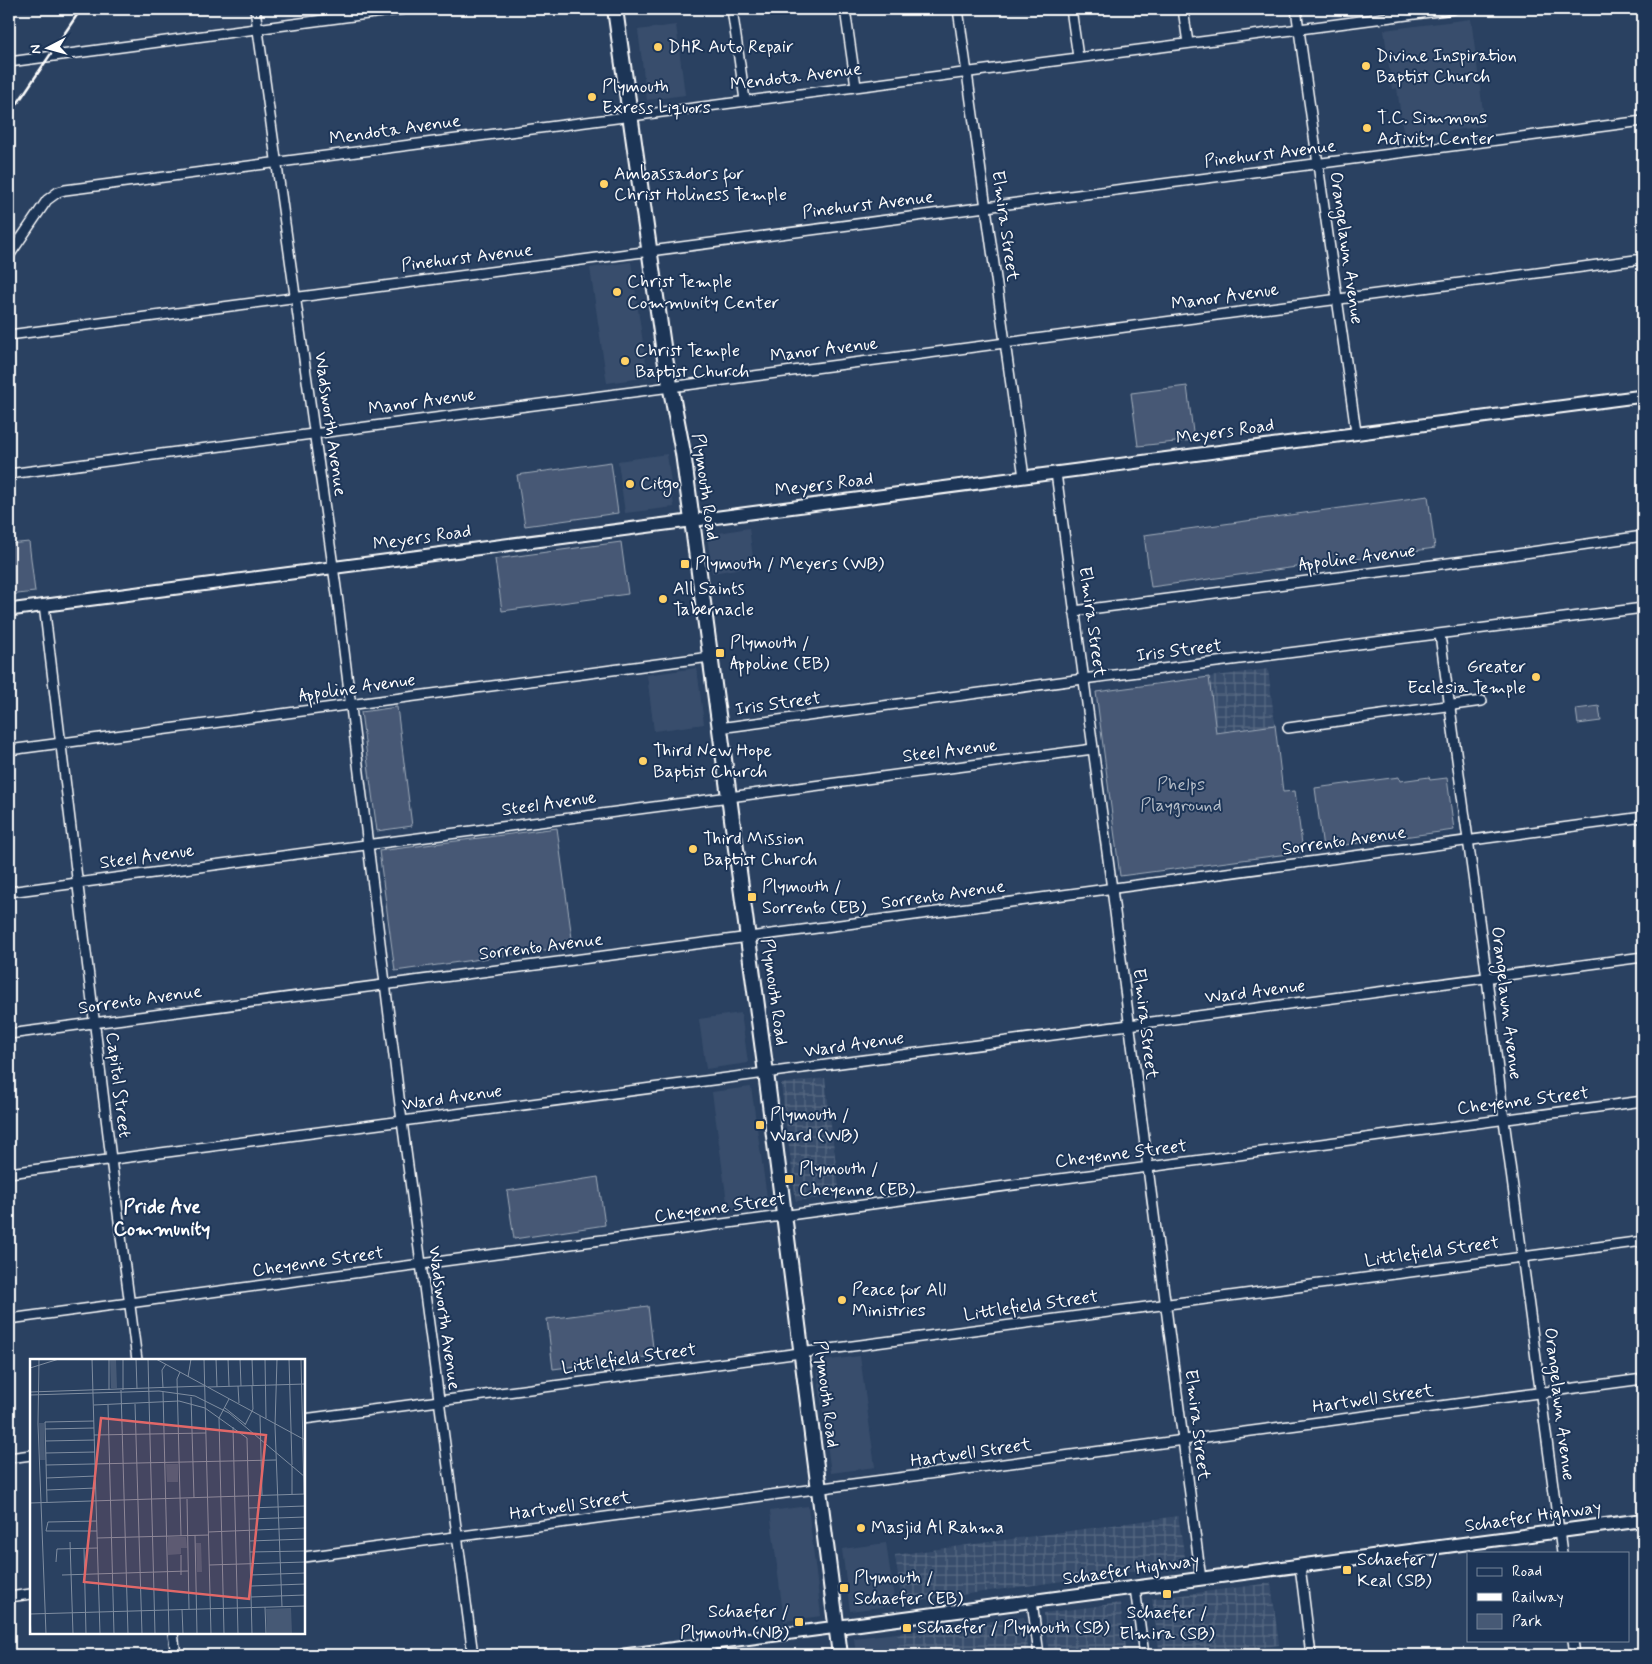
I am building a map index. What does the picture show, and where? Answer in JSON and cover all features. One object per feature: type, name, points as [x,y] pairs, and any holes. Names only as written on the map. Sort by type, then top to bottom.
[{"type":"main road","name":"Plymouth Road","points":[[615,9],[649,250],[682,453],[720,728],[840,1655]]},
{"type":"main road","name":"Schaefer Highway","points":[[837,1627],[1643,1520]]},
{"type":"street","name":"Wadsworth Avenue","points":[[255,9],[333,567],[402,1121],[473,1655]]},
{"type":"street","points":[[9,62],[405,9]]},
{"type":"street","points":[[732,9],[745,100]]},
{"type":"street","points":[[845,9],[856,86]]},
{"type":"street","name":"Elmira Street","points":[[958,9],[1024,477]]},
{"type":"street","points":[[1071,9],[1078,57]]},
{"type":"street","points":[[1183,9],[1188,43]]},
{"type":"street","name":"Orangelawn Avenue","points":[[1296,9],[1356,432]]},
{"type":"street","name":"Mendota Avenue","points":[[9,256],[47,200],[55,193],[65,190],[1299,29],[1409,12],[1453,9]]},
{"type":"street","name":"Pinehurst Avenue","points":[[9,335],[1643,121]]},
{"type":"street","name":"Manor Avenue","points":[[9,474],[1643,259]]},
{"type":"street","name":"Meyers Road","points":[[9,610],[1356,432],[1643,396]]},
{"type":"street","name":"Elmira Street","points":[[1056,473],[1201,1579]]},
{"type":"street","name":"Appoline Avenue","points":[[1074,611],[1643,536]]},
{"type":"street","name":"Capitol Street","points":[[44,605],[110,1159],[137,1359]]},
{"type":"street","name":"Iris Street","points":[[720,728],[1083,679],[1643,608]]},
{"type":"street","name":"Orangelawn Avenue","points":[[1440,635],[1469,840],[1504,1120],[1562,1552]]},
{"type":"street","name":"Appoline Avenue","points":[[9,750],[710,657]]},
{"type":"street","points":[[1288,728],[1482,702]]},
{"type":"street","name":"Steel Avenue","points":[[9,892],[1093,749]]},
{"type":"street","name":"Sorrento Avenue","points":[[9,1034],[1643,817]]},
{"type":"street","name":"Ward Avenue","points":[[9,1173],[1643,957]]},
{"type":"street","name":"Cheyenne Street","points":[[9,1319],[1643,1102]]},
{"type":"street","name":"Littlefield Street","points":[[305,1419],[1643,1241]]},
{"type":"street","name":"Hartwell Street","points":[[305,1558],[1643,1379]]},
{"type":"street","points":[[9,1458],[30,1455]]},
{"type":"street","points":[[1300,1566],[1311,1655]]},
{"type":"street","points":[[1135,1588],[1144,1655]]},
{"type":"street","points":[[9,1597],[30,1594]]},
{"type":"street","points":[[1032,1601],[1039,1655]]},
{"type":"street","name":"Schaefer Highway","points":[[624,1655],[710,1650],[837,1627]]},
{"type":"street","points":[[174,1634],[176,1655]]},
{"type":"street","points":[[1573,1642],[1575,1655]]},
{"type":"shaded area","points":[[1471,19],[1485,126],[1404,137],[1397,88],[1392,89],[1384,30]]},
{"type":"shaded area","points":[[676,25],[685,95],[647,100],[638,30]]},
{"type":"shaded area","points":[[631,262],[648,377],[607,383],[590,268]]},
{"type":"shaded area","points":[[667,454],[674,507],[625,513],[618,461]]},
{"type":"shaded area","points":[[749,528],[754,566],[712,573],[707,535]]},
{"type":"shaded area","points":[[697,668],[704,724],[654,731],[647,675]]},
{"type":"shaded area","points":[[1268,669],[1275,725],[1216,733],[1209,677]]},
{"type":"shaded area","points":[[741,1013],[748,1063],[706,1069],[699,1019]]},
{"type":"shaded area","points":[[825,1078],[840,1196],[796,1201],[781,1084]]},
{"type":"shaded area","points":[[751,1087],[768,1204],[728,1209],[712,1092]]},
{"type":"shaded area","points":[[860,1356],[875,1467],[831,1473],[816,1362]]},
{"type":"shaded area","points":[[808,1506],[821,1616],[784,1621],[770,1511]]},
{"type":"shaded area","points":[[1178,1516],[1186,1564],[902,1603],[895,1555]]},
{"type":"shaded area","points":[[886,1543],[895,1605],[850,1611],[842,1549]]},
{"type":"shaded area","points":[[1271,1583],[1279,1645],[1199,1655],[1160,1655],[1152,1599]]},
{"type":"shaded area","points":[[1120,1603],[1127,1655],[1049,1655],[1044,1613]]},
{"type":"shaded area","points":[[1024,1617],[1029,1655],[900,1655],[897,1633]]},
{"type":"shaded area","points":[[897,1633],[900,1655],[856,1655],[854,1638]]},
{"type":"green space","points":[[1187,386],[1194,440],[1138,446],[1131,393]]},
{"type":"green space","points":[[611,462],[618,513],[525,526],[517,475]]},
{"type":"green space","points":[[1428,496],[1435,548],[1151,587],[1144,535]]},
{"type":"green space","points":[[29,542],[35,592],[9,595],[9,544]]},
{"type":"green space","points":[[621,542],[628,594],[502,611],[495,559]]},
{"type":"green space","name":"Phelps Playground","points":[[1209,677],[1216,733],[1275,725],[1283,792],[1295,791],[1303,852],[1120,876],[1096,692]]},
{"type":"green space","points":[[1599,706],[1601,721],[1578,724],[1576,709]]},
{"type":"green space","points":[[397,707],[412,826],[377,831],[361,712]]},
{"type":"green space","points":[[1399,777],[1400,781],[1429,777],[1430,780],[1447,778],[1454,830],[1323,848],[1315,788]]},
{"type":"green space","points":[[557,828],[573,946],[395,971],[379,851]]},
{"type":"green space","points":[[598,1177],[605,1225],[514,1239],[507,1191]]},
{"type":"green space","points":[[648,1306],[654,1356],[553,1369],[547,1319]]},
{"type":"railway","points":[[9,116],[81,9]]},
{"type":"place","name":"DHR Auto Repair","points":[[658,47]]},
{"type":"place","name":"Divine Inspiration Baptist Church","points":[[1366,66]]},
{"type":"place","name":"Plymouth Exress Liquors","points":[[592,97]]},
{"type":"place","name":"T.C. Simmons Activity Center","points":[[1367,128]]},
{"type":"place","name":"Ambassadors for Christ Holiness Temple","points":[[604,184]]},
{"type":"place","name":"Christ Temple Community Center","points":[[617,292]]},
{"type":"place","name":"Christ Temple Baptist Church","points":[[625,361]]},
{"type":"place","name":"Citgo","points":[[630,484]]},
{"type":"place","name":"Plymouth / Meyers (WB)","points":[[685,564]]},
{"type":"place","name":"All Saints Tabernacle","points":[[663,599]]},
{"type":"place","name":"Plymouth / Appoline (EB)","points":[[720,653]]},
{"type":"place","name":"Greater Ecclesia Temple","points":[[1536,677]]},
{"type":"place","name":"Third New Hope Baptist Church","points":[[643,761]]},
{"type":"place","name":"Third Mission Baptist Church","points":[[693,849]]},
{"type":"place","name":"Plymouth / Sorrento (EB)","points":[[752,897]]},
{"type":"place","name":"Plymouth / Ward (WB)","points":[[760,1125]]},
{"type":"place","name":"Plymouth / Cheyenne (EB)","points":[[789,1179]]},
{"type":"place","name":"Peace for All Ministries","points":[[842,1300]]},
{"type":"place","name":"Masjid Al Rahma","points":[[861,1528]]},
{"type":"place","name":"Schaefer / Keal (SB)","points":[[1347,1570]]},
{"type":"place","name":"Plymouth / Schaefer (EB)","points":[[844,1588]]},
{"type":"place","name":"Schaefer / Elmira (SB)","points":[[1167,1594]]},
{"type":"place","name":"Schaefer / Plymouth (NB)","points":[[799,1622]]},
{"type":"place","name":"Schaefer / Plymouth (SB)","points":[[907,1628]]},
{"type":"district","name":"Pride Ave Community","points":[[162,1218]]}]
